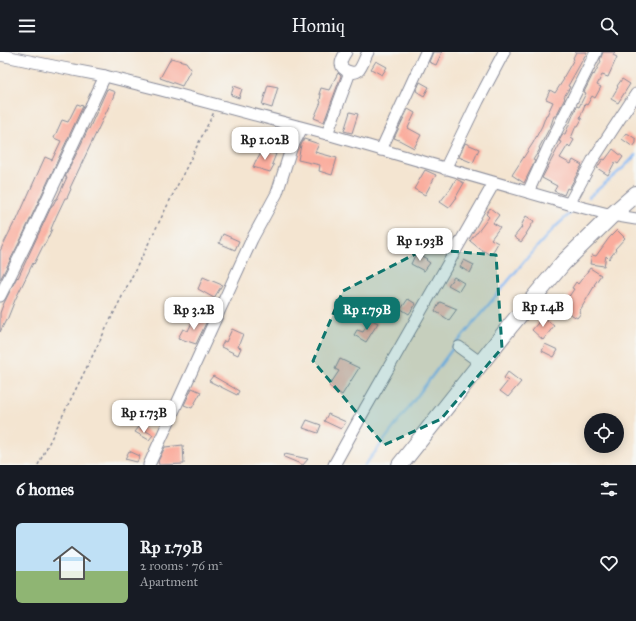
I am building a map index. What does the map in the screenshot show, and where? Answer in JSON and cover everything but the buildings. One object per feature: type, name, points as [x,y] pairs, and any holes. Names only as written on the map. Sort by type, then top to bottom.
[{"type":"highway","points":[[400,465],[524,308],[563,263],[612,215],[636,194]]},
{"type":"street","points":[[346,52],[341,62],[342,66],[350,72],[355,73],[360,68],[368,52]]},
{"type":"street","points":[[381,150],[426,52]]},
{"type":"street","points":[[445,169],[504,52]]},
{"type":"street","points":[[528,192],[596,52]]},
{"type":"street","points":[[0,56],[105,76],[327,134],[575,206],[636,219]]},
{"type":"street","points":[[327,134],[350,72]]},
{"type":"street","points":[[0,296],[60,180],[105,76]]},
{"type":"street","points":[[575,206],[594,158],[636,94]]},
{"type":"street","points":[[149,465],[252,239],[277,193],[291,149],[302,128]]},
{"type":"street","points":[[334,465],[494,183]]},
{"type":"street","points":[[459,347],[481,363]]},
{"type":"path","points":[[38,465],[218,105]]},
{"type":"highlighted area","points":[[425,249],[496,255],[502,348],[441,419],[384,445],[313,361],[343,291]]},
{"type":"waterway","points":[[589,197],[636,155]]},
{"type":"waterway","points":[[365,465],[453,348],[527,258],[554,228],[575,209]]}]
